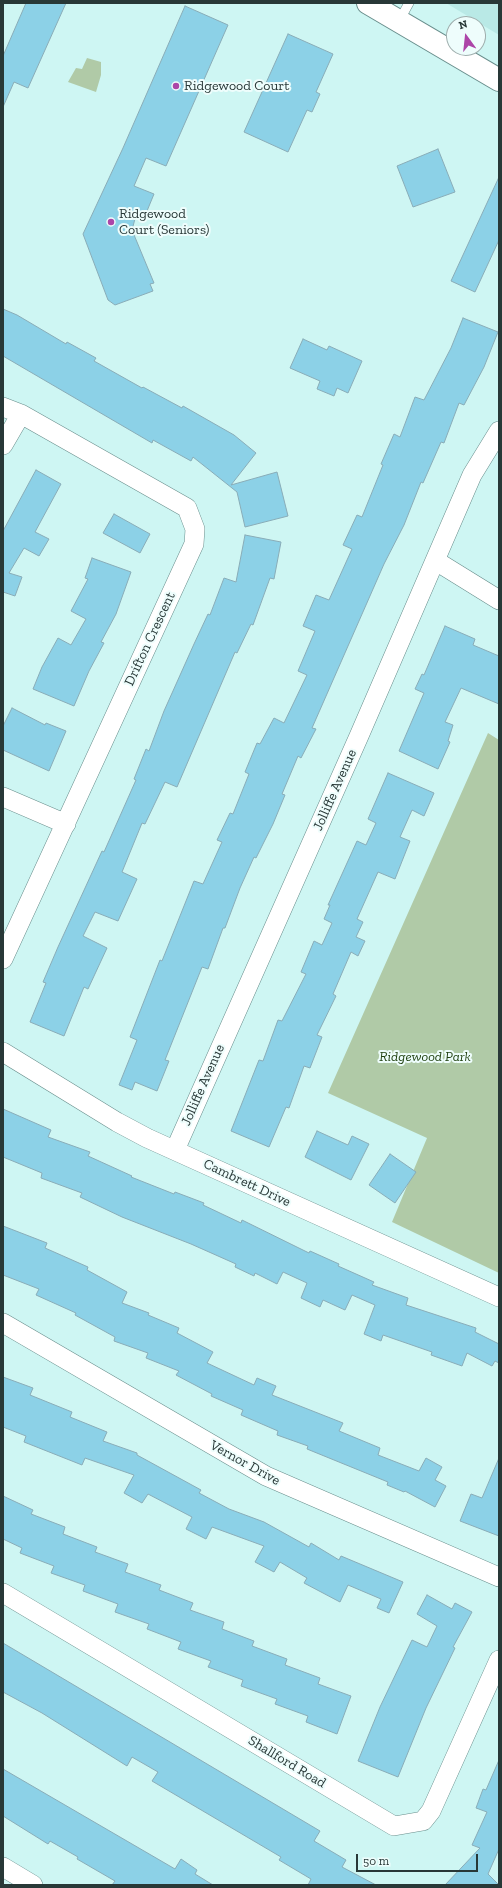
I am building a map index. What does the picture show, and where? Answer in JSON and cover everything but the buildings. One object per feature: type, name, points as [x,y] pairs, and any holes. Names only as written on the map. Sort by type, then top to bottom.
[{"type":"main road","points":[[368,3],[404,12],[499,80]]},
{"type":"street","name":"Drifton Crescent","points":[[3,407],[21,414],[187,508],[195,529],[194,544],[3,959]]},
{"type":"street","points":[[3,445],[21,414]]},
{"type":"street","name":"Jolliffe Avenue","points":[[175,1150],[436,561],[472,474],[499,431]]},
{"type":"street","points":[[436,561],[499,600]]},
{"type":"street","points":[[3,797],[66,824]]},
{"type":"street","name":"Cambrett Drive","points":[[3,1052],[117,1122],[175,1150],[499,1297]]},
{"type":"street","name":"Vernor Drive","points":[[3,1323],[266,1476],[499,1577]]},
{"type":"street","name":"Shallford Road","points":[[3,1593],[394,1826],[423,1821],[431,1811],[499,1660]]},
{"type":"street","points":[[3,1867],[33,1885]]},
{"type":"shaded area","points":[[446,3],[499,3],[499,35],[486,27],[486,16],[468,16]]},
{"type":"green space","points":[[87,58],[101,62],[101,75],[96,92],[68,82],[76,68],[82,69]]},
{"type":"green space","name":"Ridgewood Park","points":[[488,733],[499,740],[499,1273],[392,1222],[427,1138],[328,1093]]},
{"type":"place","name":"Ridgewood Court","points":[[176,86]]},
{"type":"place","name":"Ridgewood Court (Seniors)","points":[[111,222]]}]
